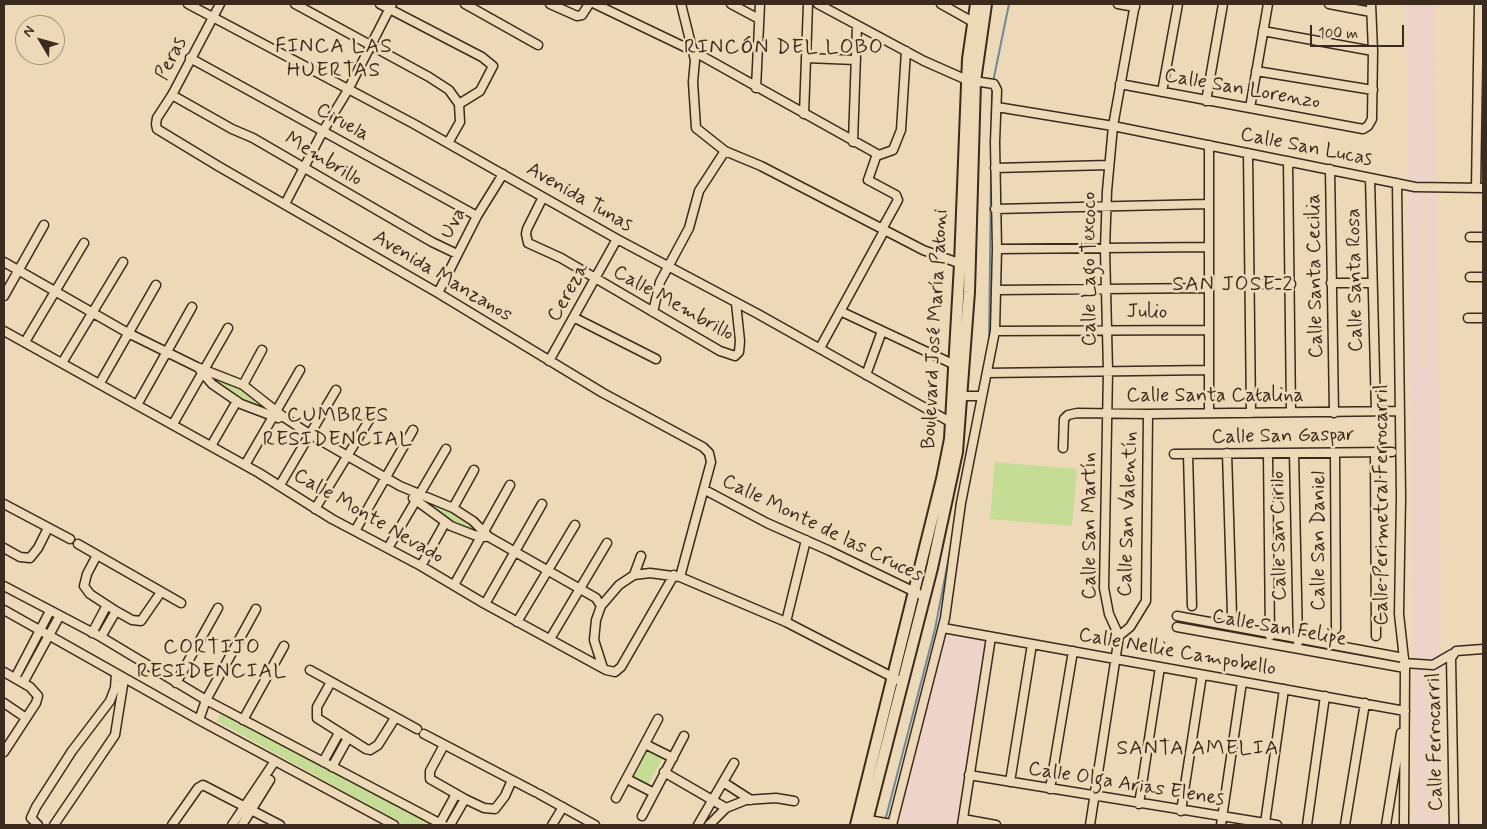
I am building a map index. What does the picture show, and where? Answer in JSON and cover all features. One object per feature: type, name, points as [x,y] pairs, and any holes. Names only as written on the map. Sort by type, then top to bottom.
[{"type":"main road","name":"Boulevard José María Patoni","points":[[867,823],[913,591],[942,479],[952,423],[954,365],[963,303],[971,180],[971,80],[973,22],[976,4]]},
{"type":"main road","name":"Boulevard José María Patoni","points":[[971,80],[986,4]]},
{"type":"main road","name":"Boulevard José María Patoni","points":[[856,825],[897,679],[924,597],[954,517],[957,452],[966,396],[963,303]]},
{"type":"street","name":"Avenida Tunas","points":[[188,4],[448,143],[617,240],[736,302],[952,423]]},
{"type":"street","name":"Peras","points":[[157,128],[157,118],[172,95],[220,4]]},
{"type":"street","points":[[295,4],[307,6],[449,90],[460,104],[460,122],[448,143]]},
{"type":"street","points":[[380,4],[390,7],[490,62],[493,68],[480,91],[460,104]]},
{"type":"street","points":[[465,4],[538,46]]},
{"type":"street","points":[[550,4],[577,16],[582,15],[589,4]]},
{"type":"street","points":[[595,4],[693,51],[876,154],[889,153],[898,141],[903,111],[906,51]]},
{"type":"street","points":[[681,4],[695,60],[693,82],[696,128],[725,151],[742,157],[931,253],[966,265]]},
{"type":"street","points":[[731,4],[760,19]]},
{"type":"street","points":[[756,88],[760,4]]},
{"type":"street","points":[[804,114],[808,4]]},
{"type":"street","points":[[818,4],[906,51],[971,80],[991,84],[997,90],[995,168],[997,290],[995,331],[954,517],[943,628],[888,824],[867,823]]},
{"type":"street","points":[[941,4],[973,22]]},
{"type":"street","points":[[1118,4],[1135,5]]},
{"type":"street","points":[[1162,92],[1178,4]]},
{"type":"street","points":[[1206,101],[1223,4]]},
{"type":"street","points":[[1250,108],[1268,4]]},
{"type":"street","points":[[1256,71],[1373,90],[1370,8],[1330,4]]},
{"type":"street","points":[[1478,4],[1481,13],[1480,188]]},
{"type":"street","name":"Calle Lago Texcoco","points":[[1107,414],[1108,371],[1104,249],[1106,206],[1113,126],[1135,5]]},
{"type":"street","points":[[285,204],[303,167],[348,90],[390,7]]},
{"type":"street","points":[[853,142],[858,25]]},
{"type":"street","points":[[1263,31],[1373,50]]},
{"type":"street","name":"Ciruela","points":[[190,58],[477,216]]},
{"type":"street","points":[[806,58],[856,60]]},
{"type":"street","name":"Calle San Lorenzo","points":[[1120,84],[1359,129],[1366,128],[1370,124],[1373,90]]},
{"type":"street","name":"Membrillo","points":[[172,95],[303,167],[432,242],[457,254]]},
{"type":"street","name":"Calle San Lucas","points":[[997,107],[1113,126],[1415,187],[1480,188]]},
{"type":"street","name":"Avenida Manzanos","points":[[157,128],[438,293],[602,393],[688,438],[709,453],[711,462],[705,490]]},
{"type":"street","points":[[1209,145],[1209,413]]},
{"type":"street","points":[[653,312],[660,282],[689,228],[699,191],[725,151]]},
{"type":"street","points":[[1248,153],[1251,413]]},
{"type":"street","points":[[820,348],[898,200],[896,195],[871,184],[868,180],[876,154]]},
{"type":"street","points":[[1288,161],[1291,284],[1291,412]]},
{"type":"street","points":[[995,168],[1109,165]]},
{"type":"street","name":"Calle Santa Cecilia","points":[[1330,169],[1334,412]]},
{"type":"street","name":"Uva","points":[[438,293],[477,216],[504,174]]},
{"type":"street","name":"Calle Santa Rosa","points":[[1370,178],[1376,411]]},
{"type":"street","name":"Calle Perimetral Ferrocarril","points":[[1397,183],[1398,411],[1401,497],[1399,614],[1404,663],[1402,750]]},
{"type":"street","points":[[543,197],[527,229],[528,243],[562,258],[596,279]]},
{"type":"street","points":[[995,209],[1208,204]]},
{"type":"street","points":[[4,296],[44,225]]},
{"type":"street","points":[[1470,238],[1483,237]]},
{"type":"street","name":"Cereza","points":[[549,362],[617,240]]},
{"type":"street","points":[[25,342],[84,243]]},
{"type":"street","points":[[997,249],[1209,247]]},
{"type":"street","points":[[4,262],[128,334],[201,370],[244,385],[276,414]]},
{"type":"street","points":[[62,363],[123,262]]},
{"type":"street","points":[[1470,277],[1483,277]]},
{"type":"street","name":"Calle Membrillo","points":[[596,279],[720,351],[735,356],[739,349],[736,302]]},
{"type":"street","points":[[1331,283],[1372,283]]},
{"type":"street","points":[[1250,284],[1291,284]]},
{"type":"street","points":[[100,384],[156,285]]},
{"type":"street","points":[[997,290],[1208,288]]},
{"type":"street","points":[[137,405],[168,353],[192,307]]},
{"type":"street","points":[[840,311],[954,365]]},
{"type":"street","points":[[575,318],[656,359]]},
{"type":"street","points":[[1468,318],[1483,318]]},
{"type":"street","points":[[173,424],[201,370],[228,328]]},
{"type":"street","name":"Julio","points":[[995,331],[1209,330]]},
{"type":"street","name":"Calle Monte Nevado","points":[[4,331],[173,424],[280,485],[316,509],[421,566],[517,622],[611,671],[615,672],[621,667],[677,576]]},
{"type":"street","points":[[866,374],[882,331]]},
{"type":"street","points":[[244,385],[262,350]]},
{"type":"street","points":[[201,370],[212,384],[237,401],[285,418],[417,496],[453,508],[485,535],[580,588],[596,598],[601,606]]},
{"type":"street","points":[[245,465],[300,370]]},
{"type":"street","points":[[987,373],[1209,370]]},
{"type":"street","points":[[280,485],[336,390]]},
{"type":"street","points":[[966,396],[981,396]]},
{"type":"street","points":[[210,446],[237,401]]},
{"type":"street","name":"Calle Santa Catalina","points":[[1063,448],[1062,423],[1068,415],[1077,413],[1398,411]]},
{"type":"street","points":[[316,509],[374,412]]},
{"type":"street","name":"Calle San Martín","points":[[1107,414],[1104,588],[1109,614],[1119,636]]},
{"type":"street","name":"Calle San Valentín","points":[[1119,636],[1130,627],[1146,601],[1148,414]]},
{"type":"street","points":[[355,531],[413,430]]},
{"type":"street","points":[[388,548],[446,449]]},
{"type":"street","points":[[1375,452],[1376,636]]},
{"type":"street","name":"Calle San Gaspar","points":[[1174,454],[1392,452]]},
{"type":"street","points":[[1268,453],[1269,644]]},
{"type":"street","name":"Calle San Cirilo","points":[[1294,453],[1298,649]]},
{"type":"street","name":"Calle San Daniel","points":[[1335,453],[1336,629]]},
{"type":"street","points":[[1188,454],[1192,606]]},
{"type":"street","points":[[1227,454],[1232,614]]},
{"type":"street","points":[[453,508],[474,470]]},
{"type":"street","points":[[454,585],[485,535],[510,485]]},
{"type":"street","points":[[677,576],[705,490]]},
{"type":"street","name":"Calle Monte de las Cruces","points":[[705,490],[767,523],[924,597]]},
{"type":"street","points":[[417,496],[445,523],[468,533],[485,535]]},
{"type":"street","points":[[4,504],[70,539]]},
{"type":"street","points":[[485,604],[542,504]]},
{"type":"street","points":[[421,566],[445,523]]},
{"type":"street","points":[[517,622],[575,525]]},
{"type":"street","points":[[4,548],[20,557],[30,558],[38,548],[48,528]]},
{"type":"street","points":[[786,622],[806,540]]},
{"type":"street","points":[[550,640],[607,543]]},
{"type":"street","points":[[78,544],[181,603]]},
{"type":"street","points":[[97,555],[87,574],[84,586],[90,594],[116,611],[132,620],[141,621],[160,592]]},
{"type":"street","points":[[634,576],[641,556]]},
{"type":"street","points":[[603,668],[594,640],[596,620],[601,606],[605,598],[619,585],[634,576],[650,572],[677,576],[786,622],[897,679]]},
{"type":"street","points":[[4,586],[59,617],[101,637],[206,700],[441,825],[456,794]]},
{"type":"street","points":[[596,598],[605,598]]},
{"type":"street","points":[[92,633],[107,605]]},
{"type":"street","points":[[176,683],[218,608]]},
{"type":"street","points":[[199,720],[206,700],[256,609]]},
{"type":"street","points":[[4,610],[124,679],[394,825]]},
{"type":"street","points":[[101,637],[116,611]]},
{"type":"street","points":[[15,678],[50,612]]},
{"type":"street","name":"Calle San Felipe","points":[[1177,616],[1298,638],[1404,663]]},
{"type":"street","points":[[23,683],[59,617]]},
{"type":"street","name":"Calle San Felipe","points":[[1177,627],[1298,649],[1404,663]]},
{"type":"street","name":"Calle Nellie Campobello","points":[[943,628],[1404,711]]},
{"type":"street","points":[[1090,825],[1119,636]]},
{"type":"street","points":[[992,637],[963,822],[996,825]]},
{"type":"street","points":[[584,657],[594,640]]},
{"type":"street","points":[[1010,782],[1032,644]]},
{"type":"street","points":[[243,720],[284,646]]},
{"type":"street","points":[[1404,663],[1433,665],[1464,649],[1483,649]]},
{"type":"street","points":[[1050,789],[1073,651]]},
{"type":"street","name":"Calle Ferrocarril","points":[[1451,656],[1454,825]]},
{"type":"street","points":[[1139,804],[1160,667]]},
{"type":"street","points":[[310,670],[420,732],[595,825]]},
{"type":"street","points":[[4,672],[36,692],[38,696],[4,752]]},
{"type":"street","points":[[38,825],[31,818],[36,807],[106,706],[113,694],[116,674]]},
{"type":"street","points":[[1181,811],[1202,675]]},
{"type":"street","points":[[54,825],[115,735],[124,679]]},
{"type":"street","points":[[331,682],[315,714],[322,723],[366,749],[374,748],[382,740],[396,718]]},
{"type":"street","points":[[1220,825],[1242,682]]},
{"type":"street","points":[[1265,823],[1284,689]]},
{"type":"street","points":[[1307,825],[1325,696]]},
{"type":"street","points":[[1345,825],[1365,703]]},
{"type":"street","points":[[4,704],[26,718]]},
{"type":"street","points":[[106,706],[120,711]]},
{"type":"street","points":[[616,798],[658,719]]},
{"type":"street","points":[[323,762],[339,733]]},
{"type":"street","points":[[642,816],[684,736]]},
{"type":"street","points":[[332,767],[348,738]]},
{"type":"street","points":[[644,744],[672,758]]},
{"type":"street","points":[[444,745],[429,776],[434,782],[465,799],[484,808],[495,809],[505,796],[512,780]]},
{"type":"street","points":[[1386,825],[1402,750]]},
{"type":"street","points":[[1402,750],[1404,825]]},
{"type":"street","points":[[232,825],[248,808],[277,762]]},
{"type":"street","points":[[698,825],[734,763]]},
{"type":"street","points":[[664,772],[726,808]]},
{"type":"street","name":"Calle Olga Arias Elenes","points":[[970,775],[1094,797],[1277,825]]},
{"type":"street","points":[[627,779],[654,793]]},
{"type":"street","points":[[723,782],[751,800]]},
{"type":"street","points":[[172,825],[198,788],[204,785],[280,825]]},
{"type":"street","points":[[709,825],[726,808],[751,800],[776,798],[794,801]]},
{"type":"street","points":[[450,825],[465,799]]},
{"type":"street","points":[[552,825],[563,807]]},
{"type":"street","points":[[242,825],[248,808]]},
{"type":"shaded area","points":[[1406,4],[1435,4],[1443,825],[1415,825]]},
{"type":"shaded area","points":[[942,634],[987,638],[956,825],[894,825]]},
{"type":"green space","points":[[206,373],[246,389],[272,411],[224,390]]},
{"type":"green space","points":[[995,462],[1077,469],[1072,526],[990,519]]},
{"type":"green space","points":[[417,496],[465,517],[478,531],[457,525],[434,512]]},
{"type":"green space","points":[[222,711],[431,825],[405,825],[217,721]]},
{"type":"green space","points":[[646,748],[663,758],[647,787],[630,777]]},
{"type":"waterway","points":[[993,82],[1009,4]]},
{"type":"waterway","points":[[989,345],[992,87]]},
{"type":"waterway","points":[[885,821],[935,629],[952,541]]},
{"type":"district","name":"RINCÓN DEL LOBO","points":[[784,49]]},
{"type":"district","name":"FINCA LAS HUERTAS","points":[[334,60]]},
{"type":"district","name":"SAN JOSE 2","points":[[1233,286]]},
{"type":"district","name":"CUMBRES RESIDENCIAL","points":[[338,429]]},
{"type":"district","name":"CORTIJO RESIDENCIAL","points":[[212,661]]},
{"type":"district","name":"SANTA AMELIA","points":[[1198,750]]}]
